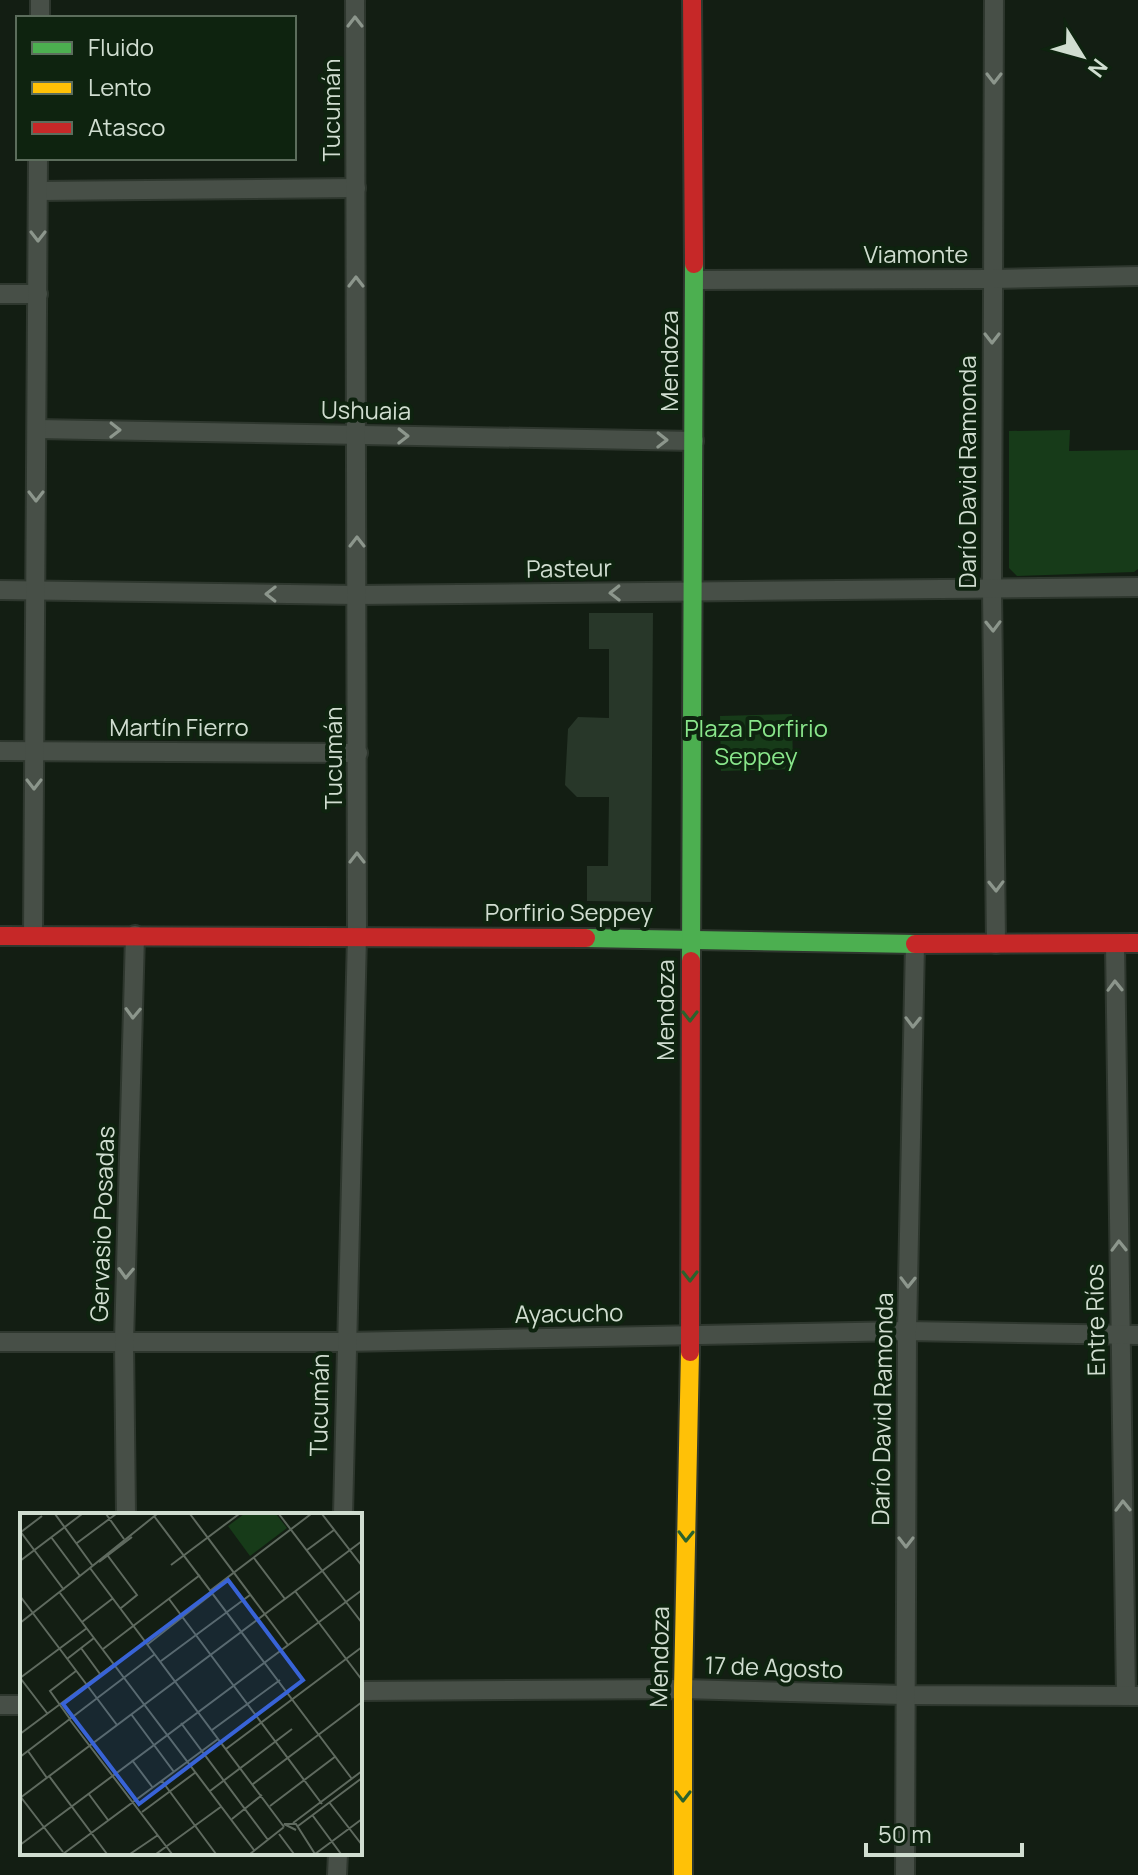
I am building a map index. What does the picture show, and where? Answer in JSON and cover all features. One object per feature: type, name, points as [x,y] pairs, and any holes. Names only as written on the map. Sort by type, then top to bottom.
[{"type":"street","name":"Tucumán","points":[[343,1513],[357,936],[355,0]]},
{"type":"street","name":"Mendoza","points":[[683,1875],[683,1689],[690,1336],[694,441],[692,0]]},
{"type":"street","name":"Darío David Ramonda","points":[[994,0],[992,589],[996,944]]},
{"type":"street","points":[[33,936],[38,160]]},
{"type":"street","points":[[38,191],[356,188]]},
{"type":"street","name":"Viamonte","points":[[694,280],[1138,276]]},
{"type":"street","points":[[0,294],[38,294]]},
{"type":"street","name":"Ushuaia","points":[[37,429],[694,441]]},
{"type":"street","name":"Pasteur","points":[[0,590],[357,595],[1138,587]]},
{"type":"street","name":"Martín Fierro","points":[[0,751],[358,753]]},
{"type":"street","name":"Gervasio Posadas","points":[[126,1513],[124,1342],[135,935]]},
{"type":"street","name":"Porfirio Seppey","points":[[0,936],[1138,943]]},
{"type":"street","name":"Darío David Ramonda","points":[[905,1875],[907,1331],[915,944]]},
{"type":"street","name":"Entre Ríos","points":[[1115,944],[1129,1335],[1132,1696]]},
{"type":"street","name":"Ayacucho","points":[[0,1342],[345,1342],[907,1331],[1129,1335]]},
{"type":"street","name":"17 de Agosto","points":[[362,1691],[683,1689],[904,1695],[1132,1696]]},
{"type":"street","points":[[337,1875],[338,1855]]},
{"type":"green space","points":[[1070,430],[1069,451],[1138,450],[1138,569],[1134,572],[1017,576],[1009,568],[1009,431]]},
{"type":"green space","name":"Plaza Porfirio Seppey","points":[[792,714],[793,769],[721,771],[720,716]]},
{"type":"building","points":[[589,613],[653,613],[651,902],[587,901],[587,866],[608,866],[609,797],[577,797],[565,785],[568,729],[578,717],[609,718],[609,649],[589,649]]},
{"type":"traffic: fast","points":[[691,961],[694,264]]},
{"type":"traffic: fast","points":[[586,938],[915,944]]},
{"type":"traffic: slow","points":[[683,1875],[683,1689],[690,1352]]},
{"type":"traffic: jam","points":[[692,0],[694,264]]},
{"type":"traffic: jam","points":[[0,936],[586,938]]},
{"type":"traffic: jam","points":[[915,944],[1138,943]]},
{"type":"traffic: jam","points":[[690,1352],[691,961]]}]
